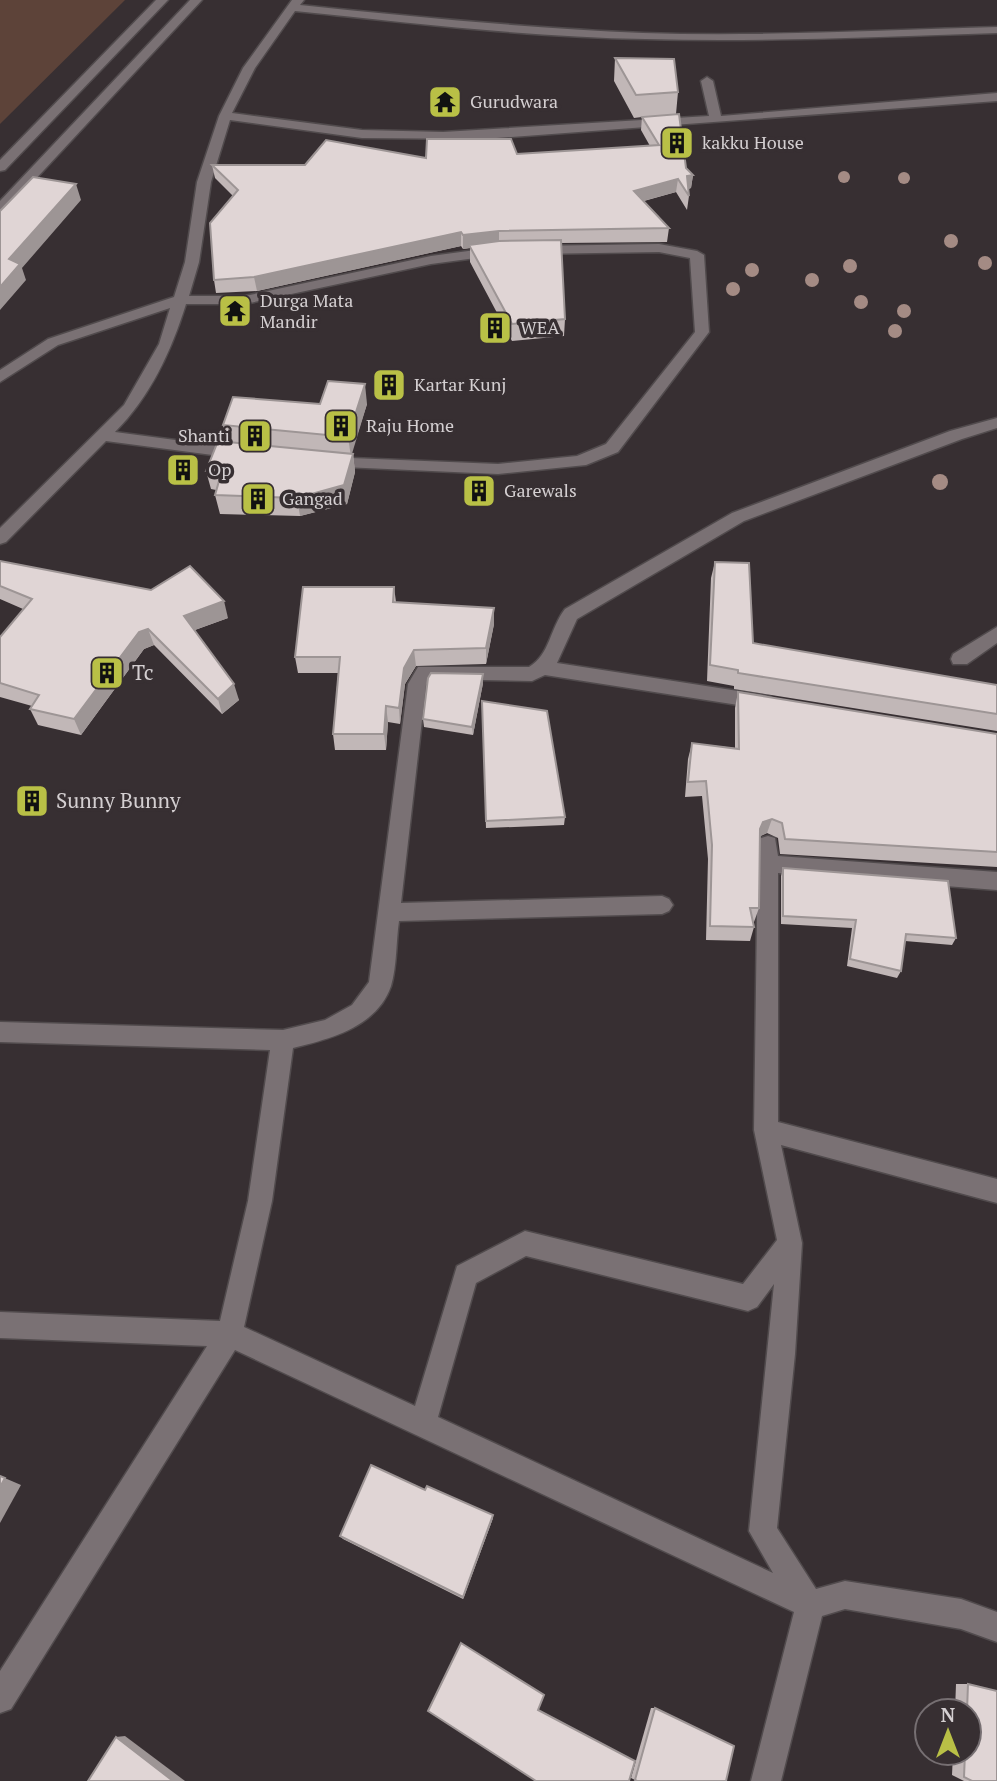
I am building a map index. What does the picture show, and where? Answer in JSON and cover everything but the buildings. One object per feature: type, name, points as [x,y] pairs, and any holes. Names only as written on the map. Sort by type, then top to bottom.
[{"type":"street","points":[[0,167],[162,0]]},
{"type":"street","points":[[0,209],[196,0]]},
{"type":"street","points":[[0,538],[130,408],[166,344],[192,262],[205,182],[225,116],[249,68],[296,4],[452,24],[643,36],[741,37],[997,30]]},
{"type":"street","points":[[707,81],[716,120]]},
{"type":"street","points":[[225,116],[340,132],[444,135],[716,120],[997,97]]},
{"type":"street","points":[[0,376],[52,342],[180,300],[245,300],[431,260],[499,251],[659,248],[697,255],[702,332],[612,448],[580,461],[498,469],[368,466],[313,461]]},
{"type":"street","points":[[0,1032],[284,1040],[330,1028],[359,1012],[380,985],[417,684],[425,672],[532,674],[545,668],[554,657],[562,623],[571,614],[738,517],[956,435],[997,423]]},
{"type":"street","points":[[103,436],[258,456]]},
{"type":"street","points":[[960,659],[997,634]]},
{"type":"street","points":[[545,668],[784,706]]},
{"type":"street","points":[[766,1781],[810,1605],[763,1531],[782,1354],[790,1243],[766,1130],[768,854],[997,881]]},
{"type":"street","points":[[389,912],[662,905]]},
{"type":"street","points":[[0,1698],[230,1334],[260,1201],[284,1040]]},
{"type":"street","points":[[766,1130],[997,1191]]},
{"type":"street","points":[[423,1424],[466,1275],[525,1243],[748,1298],[790,1243]]},
{"type":"street","points":[[0,1325],[230,1334],[810,1605],[845,1595],[961,1614],[997,1627]]},
{"type":"shaded area","points":[[0,0],[125,0],[0,124]]},
{"type":"place","name":"Gurudwara","points":[[445,102]]},
{"type":"place","name":"kakku House","points":[[677,143]]},
{"type":"place","name":"Durga Mata Mandir","points":[[235,311]]},
{"type":"place","name":"WEA","points":[[495,328]]},
{"type":"place","name":"Kartar Kunj","points":[[389,385]]},
{"type":"place","name":"Raju Home","points":[[341,426]]},
{"type":"place","name":"Shanti","points":[[255,436]]},
{"type":"place","name":"Op","points":[[183,470]]},
{"type":"place","name":"Garewals","points":[[479,491]]},
{"type":"place","name":"Gangad","points":[[258,499]]},
{"type":"place","name":"Tc","points":[[107,673]]},
{"type":"place","name":"Sunny Bunny","points":[[32,801]]}]
